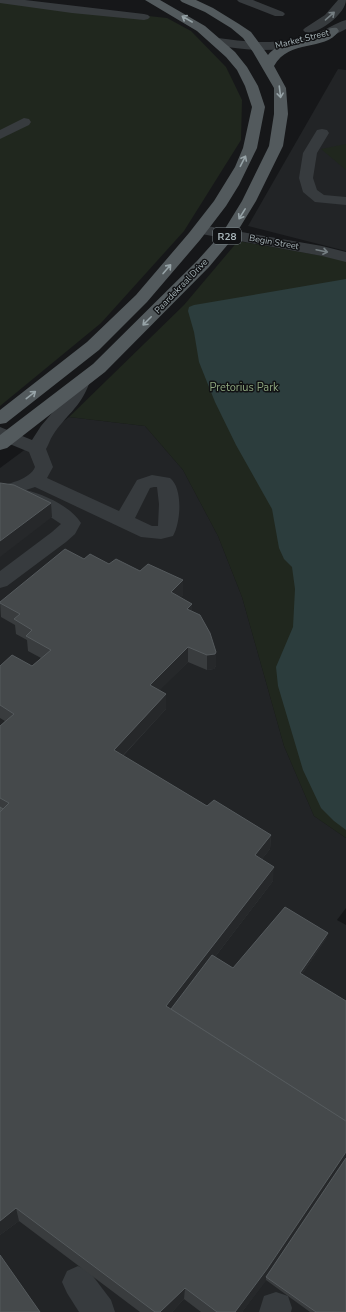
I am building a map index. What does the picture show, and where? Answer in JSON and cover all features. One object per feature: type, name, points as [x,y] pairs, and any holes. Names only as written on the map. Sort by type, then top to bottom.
[{"type":"main road","name":"Paardekraal Drive","points":[[0,419],[93,346],[141,299],[201,230],[230,187],[252,145],[259,106],[249,80],[218,42],[191,21],[151,0]]},
{"type":"main road","name":"Paardekraal Drive","points":[[3,438],[80,384],[99,368],[203,264],[229,234],[249,201],[276,146],[281,114],[280,88],[268,65],[247,35],[209,10],[186,0]]},
{"type":"main road","points":[[209,10],[226,16],[255,35],[277,38]]},
{"type":"main road","points":[[268,65],[270,59],[279,50],[321,38],[333,31]]},
{"type":"street","points":[[0,0],[72,10],[144,17]]},
{"type":"street","points":[[243,0],[279,14]]},
{"type":"street","name":"Market Street","points":[[238,65],[244,55],[256,46],[277,38],[302,33],[327,20],[338,10],[344,0]]},
{"type":"street","name":"Market Street","points":[[218,42],[256,46],[281,45],[333,31],[346,24]]},
{"type":"street","points":[[0,135],[24,122]]},
{"type":"street","points":[[322,133],[310,153],[306,178],[310,192],[320,199],[346,201]]},
{"type":"street","name":"Begin Street","points":[[201,230],[322,250],[346,257]]},
{"type":"street","points":[[37,449],[46,431],[69,406],[76,395],[80,384]]},
{"type":"street","points":[[2,492],[34,479],[42,473],[44,465],[37,449],[3,438]]},
{"type":"street","points":[[34,479],[124,520]]},
{"type":"street","points":[[0,581],[59,537],[68,529],[71,523],[68,518],[38,501],[2,492]]},
{"type":"street","points":[[78,1282],[99,1312]]},
{"type":"shaded area","points":[[338,69],[346,70],[346,251],[248,226]]},
{"type":"shaded area","points":[[346,279],[346,830],[321,808],[303,770],[278,686],[276,667],[293,627],[295,589],[292,567],[284,559],[279,548],[272,509],[236,445],[215,402],[199,362],[194,332],[188,311],[189,307],[194,305]]},
{"type":"shaded area","points":[[69,417],[145,426],[183,470],[218,536],[242,597],[284,746],[314,816],[346,838],[346,908],[337,920],[346,925],[346,1312],[0,1312],[0,468]]},
{"type":"green space","points":[[0,0],[167,18],[191,31],[226,67],[242,100],[241,140],[184,231],[101,323],[0,406]]},
{"type":"green space","points":[[346,144],[346,170],[321,149]]},
{"type":"green space","name":"Pretorius Park","points":[[238,241],[346,260],[346,838],[314,816],[284,746],[242,597],[218,536],[183,470],[145,426],[69,417],[184,305]]},
{"type":"building","points":[[0,483],[14,485],[51,503],[0,541]]},
{"type":"building","points":[[65,549],[84,559],[90,554],[109,564],[116,559],[140,571],[148,564],[183,580],[171,592],[192,604],[187,609],[200,615],[210,633],[216,652],[215,654],[207,655],[188,647],[150,685],[166,694],[114,750],[207,806],[214,800],[271,835],[255,855],[274,867],[166,1006],[346,1121],[346,1152],[267,1269],[235,1312],[217,1312],[185,1288],[160,1312],[155,1312],[16,1208],[0,1221],[0,812],[9,803],[0,798],[0,726],[14,714],[0,705],[0,666],[12,655],[32,666],[51,650],[26,636],[32,630],[14,619],[20,614],[0,602]]},
{"type":"building","points":[[285,907],[328,933],[300,973],[346,1001],[346,1121],[171,1009],[212,955],[233,968]]},
{"type":"building","points":[[346,1158],[346,1312],[316,1312],[266,1277]]},
{"type":"building","points":[[0,1255],[40,1312],[0,1312]]}]
